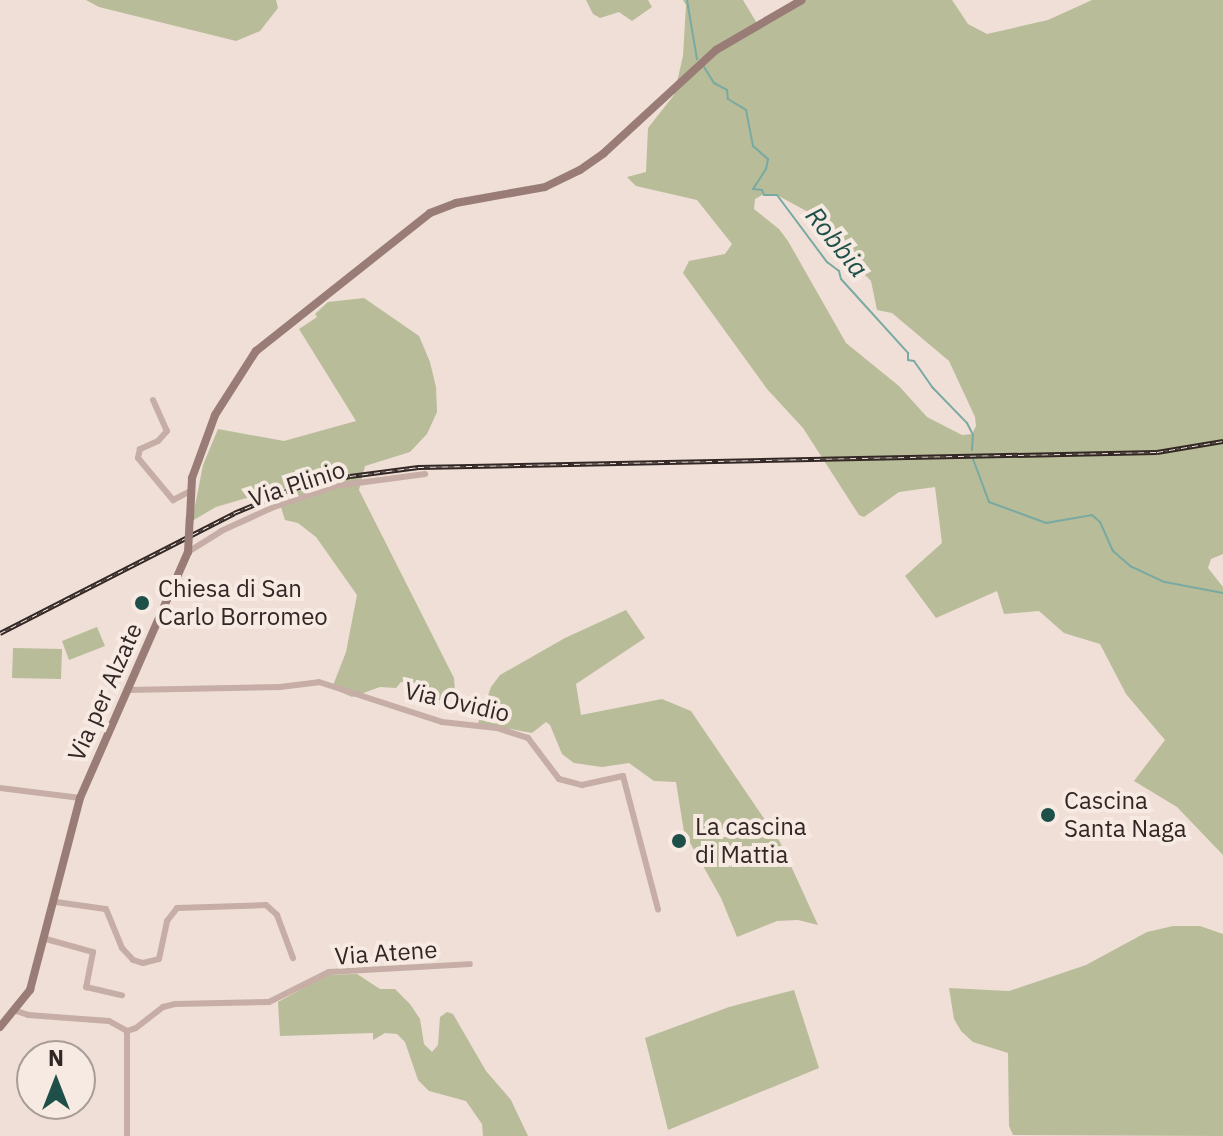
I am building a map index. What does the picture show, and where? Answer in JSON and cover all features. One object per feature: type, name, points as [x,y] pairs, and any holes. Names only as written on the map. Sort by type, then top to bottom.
[{"type":"street","name":"Via per Alzate","points":[[0,1027],[30,990],[56,902],[80,798],[188,552],[192,478],[215,415],[256,351],[430,213],[456,203],[528,191],[562,180],[604,153],[716,50],[802,0]]},
{"type":"street","points":[[153,400],[167,431],[158,441],[140,449],[138,458],[173,500],[191,491]]},
{"type":"street","name":"Via Plinio","points":[[188,552],[221,531],[274,507],[335,486],[425,474]]},
{"type":"street","name":"Via Ovidio","points":[[127,690],[280,687],[319,682],[442,722],[497,728],[528,738],[559,779],[582,785],[623,776],[658,909]]},
{"type":"street","points":[[0,788],[80,798]]},
{"type":"street","points":[[56,902],[106,909],[122,948],[133,960],[143,963],[159,959],[167,921],[177,908],[266,905],[277,915],[293,958]]},
{"type":"street","points":[[46,939],[93,952],[86,987],[122,995]]},
{"type":"street","name":"Via Atene","points":[[127,1031],[175,1004],[269,1002],[329,972],[470,964]]},
{"type":"street","points":[[13,1010],[28,1015],[109,1021],[127,1031],[127,1136]]},
{"type":"green space","points":[[86,0],[276,0],[278,8],[260,31],[236,41],[99,7]]},
{"type":"green space","points":[[586,0],[648,0],[652,7],[632,21],[619,12],[600,18],[593,14]]},
{"type":"green space","points":[[683,0],[743,0],[758,25],[800,0],[952,0],[968,24],[987,34],[1048,20],[1092,0],[1223,0],[1223,554],[1211,559],[1208,568],[1223,587],[1223,855],[1177,807],[1134,781],[1165,740],[1126,694],[1100,644],[1064,633],[1039,611],[1004,614],[997,591],[936,618],[905,576],[942,543],[935,487],[899,492],[864,517],[859,515],[803,428],[767,389],[683,273],[689,261],[725,254],[732,244],[697,200],[636,186],[627,177],[646,172],[648,128],[674,95],[683,56],[686,5]],"holes":[[[764,194],[775,194],[823,220],[841,250],[871,281],[877,310],[892,313],[949,361],[975,417],[976,426],[972,434],[962,435],[927,417],[899,386],[846,343],[788,241],[779,229],[754,209],[755,199]]]},
{"type":"green space","points":[[364,298],[419,336],[436,387],[437,412],[427,434],[410,452],[365,466],[359,490],[454,678],[455,692],[445,703],[433,703],[420,684],[401,682],[396,688],[380,687],[352,697],[332,688],[346,652],[357,595],[316,537],[298,523],[285,520],[277,494],[267,492],[216,507],[192,521],[203,465],[218,429],[284,441],[356,421],[299,329],[317,317],[315,314],[328,302]]},
{"type":"green space","points":[[626,610],[645,638],[576,684],[581,715],[662,699],[691,711],[780,842],[818,925],[798,920],[777,921],[737,937],[721,898],[684,832],[676,782],[654,781],[629,763],[602,767],[574,763],[562,754],[546,722],[532,733],[478,723],[491,687],[500,675],[565,638]]},
{"type":"green space","points":[[97,627],[105,646],[69,660],[62,641]]},
{"type":"green space","points":[[13,648],[62,649],[61,679],[12,678]]},
{"type":"green space","points":[[1173,926],[1200,926],[1223,934],[1223,1136],[1013,1135],[1009,1126],[1008,1053],[973,1042],[961,1031],[954,1019],[949,988],[1009,991],[1086,965],[1147,932]]},
{"type":"green space","points":[[357,974],[380,989],[395,989],[410,1004],[420,1019],[424,1044],[432,1052],[438,1045],[440,1017],[447,1012],[453,1014],[486,1071],[511,1100],[528,1136],[483,1136],[482,1124],[466,1101],[429,1091],[418,1080],[405,1042],[397,1034],[385,1033],[373,1040],[373,1033],[280,1036],[278,1002],[327,975]]},
{"type":"green space","points":[[794,990],[819,1068],[668,1130],[645,1038],[729,1007]]},
{"type":"waterway","points":[[687,0],[697,59]]},
{"type":"waterway","name":"Robbia","points":[[704,67],[714,83],[727,90],[728,99],[746,110],[753,146],[768,159],[766,169],[753,189],[762,190],[764,195],[777,195],[827,262],[839,271],[841,279],[908,353],[908,360],[914,361],[932,387],[967,423],[973,435],[972,450]]},
{"type":"waterway","name":"Robbia","points":[[973,459],[989,502],[1046,523],[1092,515],[1100,522],[1113,551],[1130,566],[1165,582],[1223,593]]},
{"type":"railway","points":[[0,633],[234,513],[294,488],[350,476],[418,467],[1157,452],[1223,441]]},
{"type":"place","name":"Chiesa di San Carlo Borromeo","points":[[142,603]]},
{"type":"place","name":"Cascina Santa Naga","points":[[1048,815]]},
{"type":"place","name":"La cascina di Mattia","points":[[679,841]]}]
